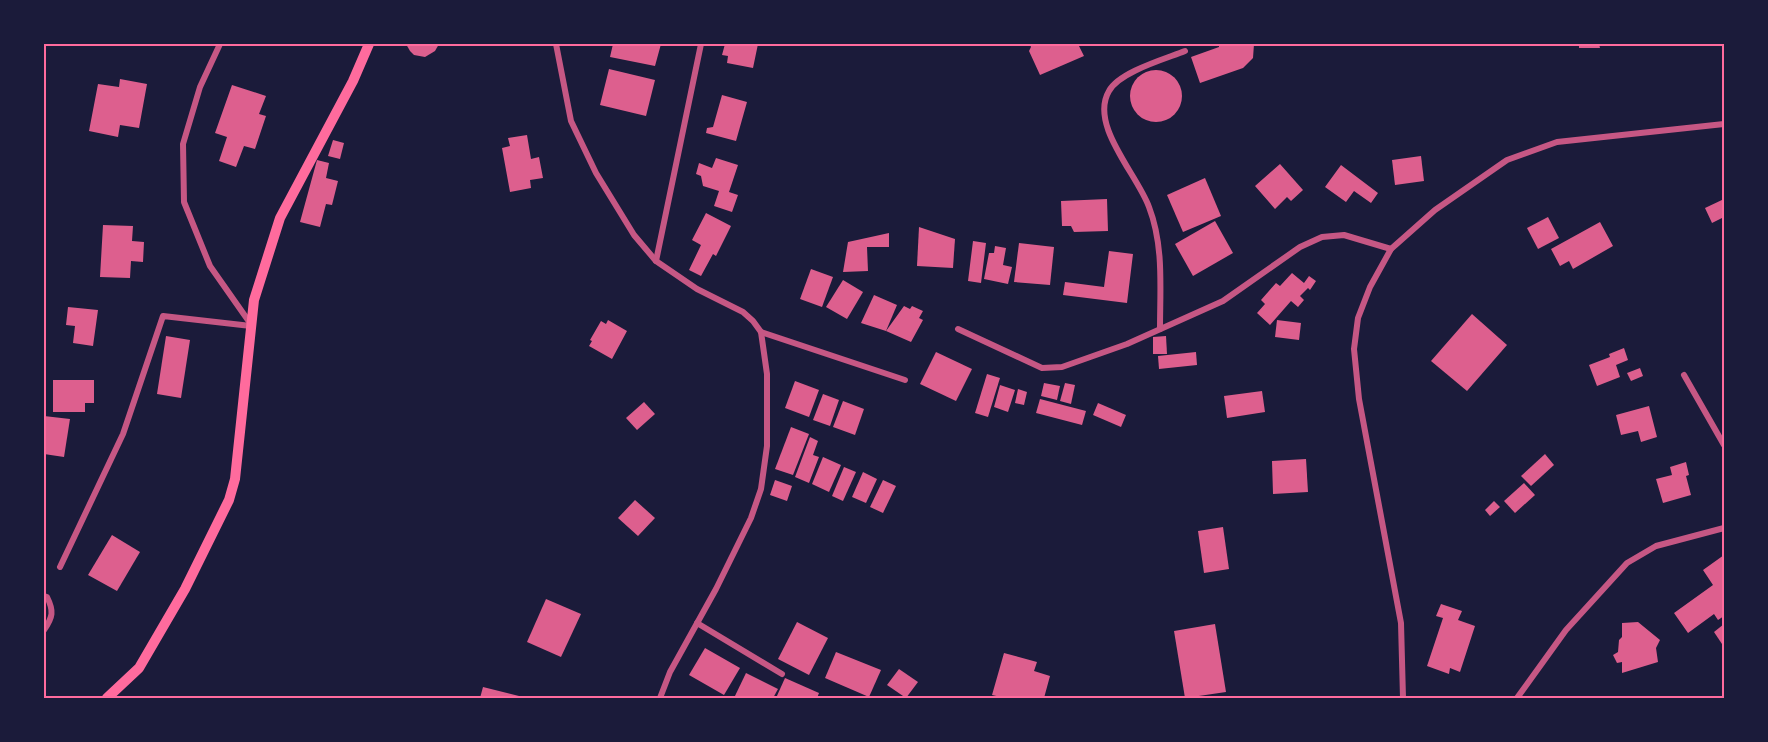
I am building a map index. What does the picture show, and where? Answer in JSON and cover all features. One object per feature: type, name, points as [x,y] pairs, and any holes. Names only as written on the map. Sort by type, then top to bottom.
[{"type":"main road","points":[[107,699],[139,668],[185,589],[229,500],[235,478],[254,300],[280,218],[353,81],[369,44]]},
{"type":"street","points":[[220,44],[200,87],[183,144],[184,202],[210,266],[252,326]]},
{"type":"street","points":[[556,44],[571,121],[596,172],[634,235],[656,261],[698,289],[743,312],[761,332],[766,374],[767,446],[761,489],[751,519],[670,672],[660,699]]},
{"type":"street","points":[[656,261],[702,44]]},
{"type":"street","points":[[1160,329],[1160,256],[1150,207],[1108,132],[1103,114],[1109,91],[1122,77],[1185,51]]},
{"type":"street","points":[[1402,699],[1401,623],[1359,399],[1354,349],[1358,318],[1370,287],[1391,249],[1435,210],[1508,160],[1557,142],[1725,124]]},
{"type":"street","points":[[958,329],[1042,368],[1062,367],[1127,344],[1223,301],[1300,247],[1322,237],[1344,235],[1391,249]]},
{"type":"street","points":[[60,567],[123,434],[163,316],[252,326]]},
{"type":"street","points":[[761,332],[906,380]]},
{"type":"street","points":[[1684,375],[1725,445]]},
{"type":"street","points":[[1517,699],[1566,630],[1627,562],[1656,546],[1725,528]]},
{"type":"street","points":[[44,596],[47,597],[53,609],[52,618],[44,630]]},
{"type":"street","points":[[697,623],[782,674]]},
{"type":"building","points":[[406,44],[439,44],[435,51],[425,57],[414,55]]},
{"type":"building","points":[[613,44],[661,44],[655,66],[610,57]]},
{"type":"building","points":[[725,44],[758,44],[753,68],[727,63],[728,56],[722,55]]},
{"type":"building","points":[[1030,44],[1078,44],[1084,56],[1040,75],[1029,51]]},
{"type":"building","points":[[1219,44],[1254,44],[1253,58],[1243,68],[1200,83],[1191,57],[1219,47]]},
{"type":"building","points":[[1579,44],[1599,44],[1600,48],[1579,48]]},
{"type":"building","points":[[609,69],[655,80],[646,116],[600,105]]},
{"type":"building","points":[[1156,70],[1166,72],[1174,78],[1180,86],[1182,96],[1180,106],[1174,114],[1166,120],[1156,122],[1146,120],[1138,114],[1132,106],[1130,96],[1132,86],[1138,78],[1146,72]]},
{"type":"building","points":[[120,79],[147,84],[139,128],[120,125],[118,137],[89,131],[98,84],[119,87]]},
{"type":"building","points":[[232,85],[266,96],[259,114],[266,116],[255,149],[244,146],[236,167],[219,161],[227,137],[215,133]]},
{"type":"building","points":[[722,95],[747,102],[736,141],[706,133],[707,128],[713,127]]},
{"type":"building","points":[[527,135],[531,159],[539,157],[543,178],[530,180],[531,188],[510,192],[502,148],[510,146],[508,138]]},
{"type":"building","points":[[333,140],[344,143],[340,159],[328,156]]},
{"type":"building","points":[[1421,156],[1424,181],[1395,185],[1392,160]]},
{"type":"building","points":[[716,158],[738,165],[729,192],[738,195],[732,212],[714,206],[719,191],[703,186],[701,176],[696,174],[699,163],[712,168]]},
{"type":"building","points":[[317,160],[329,163],[326,178],[338,181],[332,205],[326,204],[320,227],[300,222]]},
{"type":"building","points":[[1280,164],[1303,190],[1291,201],[1287,197],[1275,209],[1255,186]]},
{"type":"building","points":[[1341,165],[1378,193],[1371,203],[1354,191],[1346,202],[1325,187]]},
{"type":"building","points":[[1205,178],[1221,216],[1183,232],[1167,195]]},
{"type":"building","points":[[1107,199],[1108,231],[1074,232],[1071,226],[1062,226],[1061,201]]},
{"type":"building","points":[[1724,199],[1724,217],[1712,223],[1705,208]]},
{"type":"building","points":[[706,213],[731,226],[716,256],[713,254],[701,276],[689,270],[701,245],[692,240]]},
{"type":"building","points":[[1548,217],[1559,238],[1538,249],[1527,228]]},
{"type":"building","points":[[1215,221],[1233,253],[1193,276],[1175,244]]},
{"type":"building","points":[[1600,222],[1613,246],[1573,269],[1569,261],[1560,266],[1551,249]]},
{"type":"building","points":[[103,225],[133,226],[132,241],[144,242],[143,262],[131,261],[130,278],[100,277]]},
{"type":"building","points":[[919,227],[955,239],[953,268],[917,266]]},
{"type":"building","points":[[889,233],[889,247],[867,247],[868,271],[843,272],[848,242]]},
{"type":"building","points":[[973,241],[986,243],[981,283],[968,281]]},
{"type":"building","points":[[1019,243],[1054,247],[1050,285],[1014,282]]},
{"type":"building","points":[[995,246],[1006,248],[1003,265],[1012,267],[1008,284],[984,279],[989,253],[994,253]]},
{"type":"building","points":[[1109,251],[1133,254],[1127,303],[1063,295],[1065,282],[1104,287]]},
{"type":"building","points":[[811,269],[833,277],[822,307],[800,299]]},
{"type":"building","points":[[1292,273],[1304,283],[1309,276],[1316,281],[1310,290],[1308,288],[1300,296],[1304,300],[1298,307],[1291,301],[1270,325],[1257,313],[1265,304],[1261,300],[1276,283],[1280,286]]},
{"type":"building","points":[[843,280],[863,292],[847,319],[826,307]]},
{"type":"building","points":[[874,295],[897,305],[886,331],[861,323]]},
{"type":"building","points":[[904,306],[910,309],[912,306],[923,311],[919,318],[923,320],[911,342],[886,331]]},
{"type":"building","points":[[68,307],[98,310],[93,346],[73,343],[75,326],[66,325]]},
{"type":"building","points":[[1472,314],[1507,345],[1467,391],[1431,361]]},
{"type":"building","points":[[608,320],[627,331],[612,359],[589,346],[601,321],[606,324]]},
{"type":"building","points":[[1277,320],[1301,323],[1299,340],[1275,337]]},
{"type":"building","points":[[166,336],[190,340],[181,398],[157,394]]},
{"type":"building","points":[[1166,336],[1167,354],[1153,354],[1153,337]]},
{"type":"building","points":[[1624,348],[1628,360],[1616,365],[1620,377],[1597,386],[1589,365],[1610,357],[1609,354]]},
{"type":"building","points":[[936,352],[972,369],[956,401],[920,384]]},
{"type":"building","points":[[1196,352],[1197,365],[1159,369],[1158,356]]},
{"type":"building","points":[[1640,368],[1643,376],[1631,381],[1627,373]]},
{"type":"building","points":[[987,374],[1000,378],[988,417],[975,413]]},
{"type":"building","points":[[53,380],[94,380],[94,403],[85,403],[85,412],[53,412]]},
{"type":"building","points":[[795,381],[819,390],[809,417],[785,408]]},
{"type":"building","points":[[1044,383],[1060,386],[1057,400],[1041,396]]},
{"type":"building","points":[[1065,383],[1075,385],[1071,404],[1060,401]]},
{"type":"building","points":[[1000,385],[1015,390],[1008,412],[994,407]]},
{"type":"building","points":[[1018,389],[1027,392],[1024,405],[1015,403]]},
{"type":"building","points":[[1262,391],[1265,412],[1227,418],[1224,396]]},
{"type":"building","points":[[823,394],[839,400],[830,426],[813,420]]},
{"type":"building","points":[[1040,399],[1086,411],[1082,425],[1036,413]]},
{"type":"building","points":[[843,401],[864,409],[855,435],[833,427]]},
{"type":"building","points":[[644,402],[655,414],[637,430],[626,418]]},
{"type":"building","points":[[1098,403],[1126,415],[1121,427],[1093,415]]},
{"type":"building","points":[[1649,406],[1657,437],[1641,442],[1638,431],[1621,435],[1616,415]]},
{"type":"building","points":[[44,416],[70,419],[64,457],[44,454]]},
{"type":"building","points":[[791,427],[809,434],[793,475],[775,469]]},
{"type":"building","points":[[810,437],[818,441],[813,455],[819,457],[809,483],[795,477]]},
{"type":"building","points":[[1545,454],[1554,465],[1531,486],[1521,476]]},
{"type":"building","points":[[823,457],[841,465],[829,492],[812,484]]},
{"type":"building","points":[[1306,459],[1308,492],[1273,494],[1272,461]]},
{"type":"building","points":[[1686,462],[1689,475],[1686,476],[1691,495],[1663,503],[1656,479],[1672,475],[1670,467]]},
{"type":"building","points":[[844,467],[856,472],[843,501],[832,496]]},
{"type":"building","points":[[863,472],[877,479],[866,503],[852,497]]},
{"type":"building","points":[[775,480],[792,486],[787,501],[770,495]]},
{"type":"building","points":[[883,480],[896,486],[883,513],[870,507]]},
{"type":"building","points":[[1524,483],[1535,495],[1515,513],[1504,501]]},
{"type":"building","points":[[635,500],[655,518],[638,536],[618,518]]},
{"type":"building","points":[[1494,501],[1500,507],[1490,516],[1485,510]]},
{"type":"building","points":[[1223,527],[1229,569],[1204,573],[1198,531]]},
{"type":"building","points":[[112,535],[140,552],[117,591],[88,575]]},
{"type":"building","points":[[1724,555],[1724,616],[1718,620],[1714,614],[1688,633],[1674,613],[1713,585],[1703,570]]},
{"type":"building","points":[[546,599],[581,614],[561,657],[527,642]]},
{"type":"building","points":[[1441,604],[1462,611],[1458,620],[1475,626],[1460,672],[1450,668],[1449,674],[1427,666],[1443,618],[1436,616]]},
{"type":"building","points":[[797,622],[828,638],[809,675],[778,659]]},
{"type":"building","points":[[1638,622],[1660,640],[1656,648],[1658,662],[1622,673],[1622,662],[1617,663],[1613,655],[1618,652],[1619,640],[1622,637],[1622,623]]},
{"type":"building","points":[[1215,624],[1226,692],[1185,698],[1174,631]]},
{"type":"building","points":[[1724,624],[1724,647],[1714,632]]},
{"type":"building","points":[[705,648],[740,668],[724,695],[689,675]]},
{"type":"building","points":[[836,652],[881,670],[869,697],[825,678]]},
{"type":"building","points":[[1004,653],[1037,662],[1034,671],[1050,676],[1044,698],[1005,698],[992,695]]},
{"type":"building","points":[[899,669],[918,682],[906,698],[887,685]]},
{"type":"building","points":[[746,673],[778,689],[773,698],[734,698]]},
{"type":"building","points":[[785,678],[819,693],[817,698],[776,698]]},
{"type":"building","points":[[483,687],[527,698],[480,698]]}]
